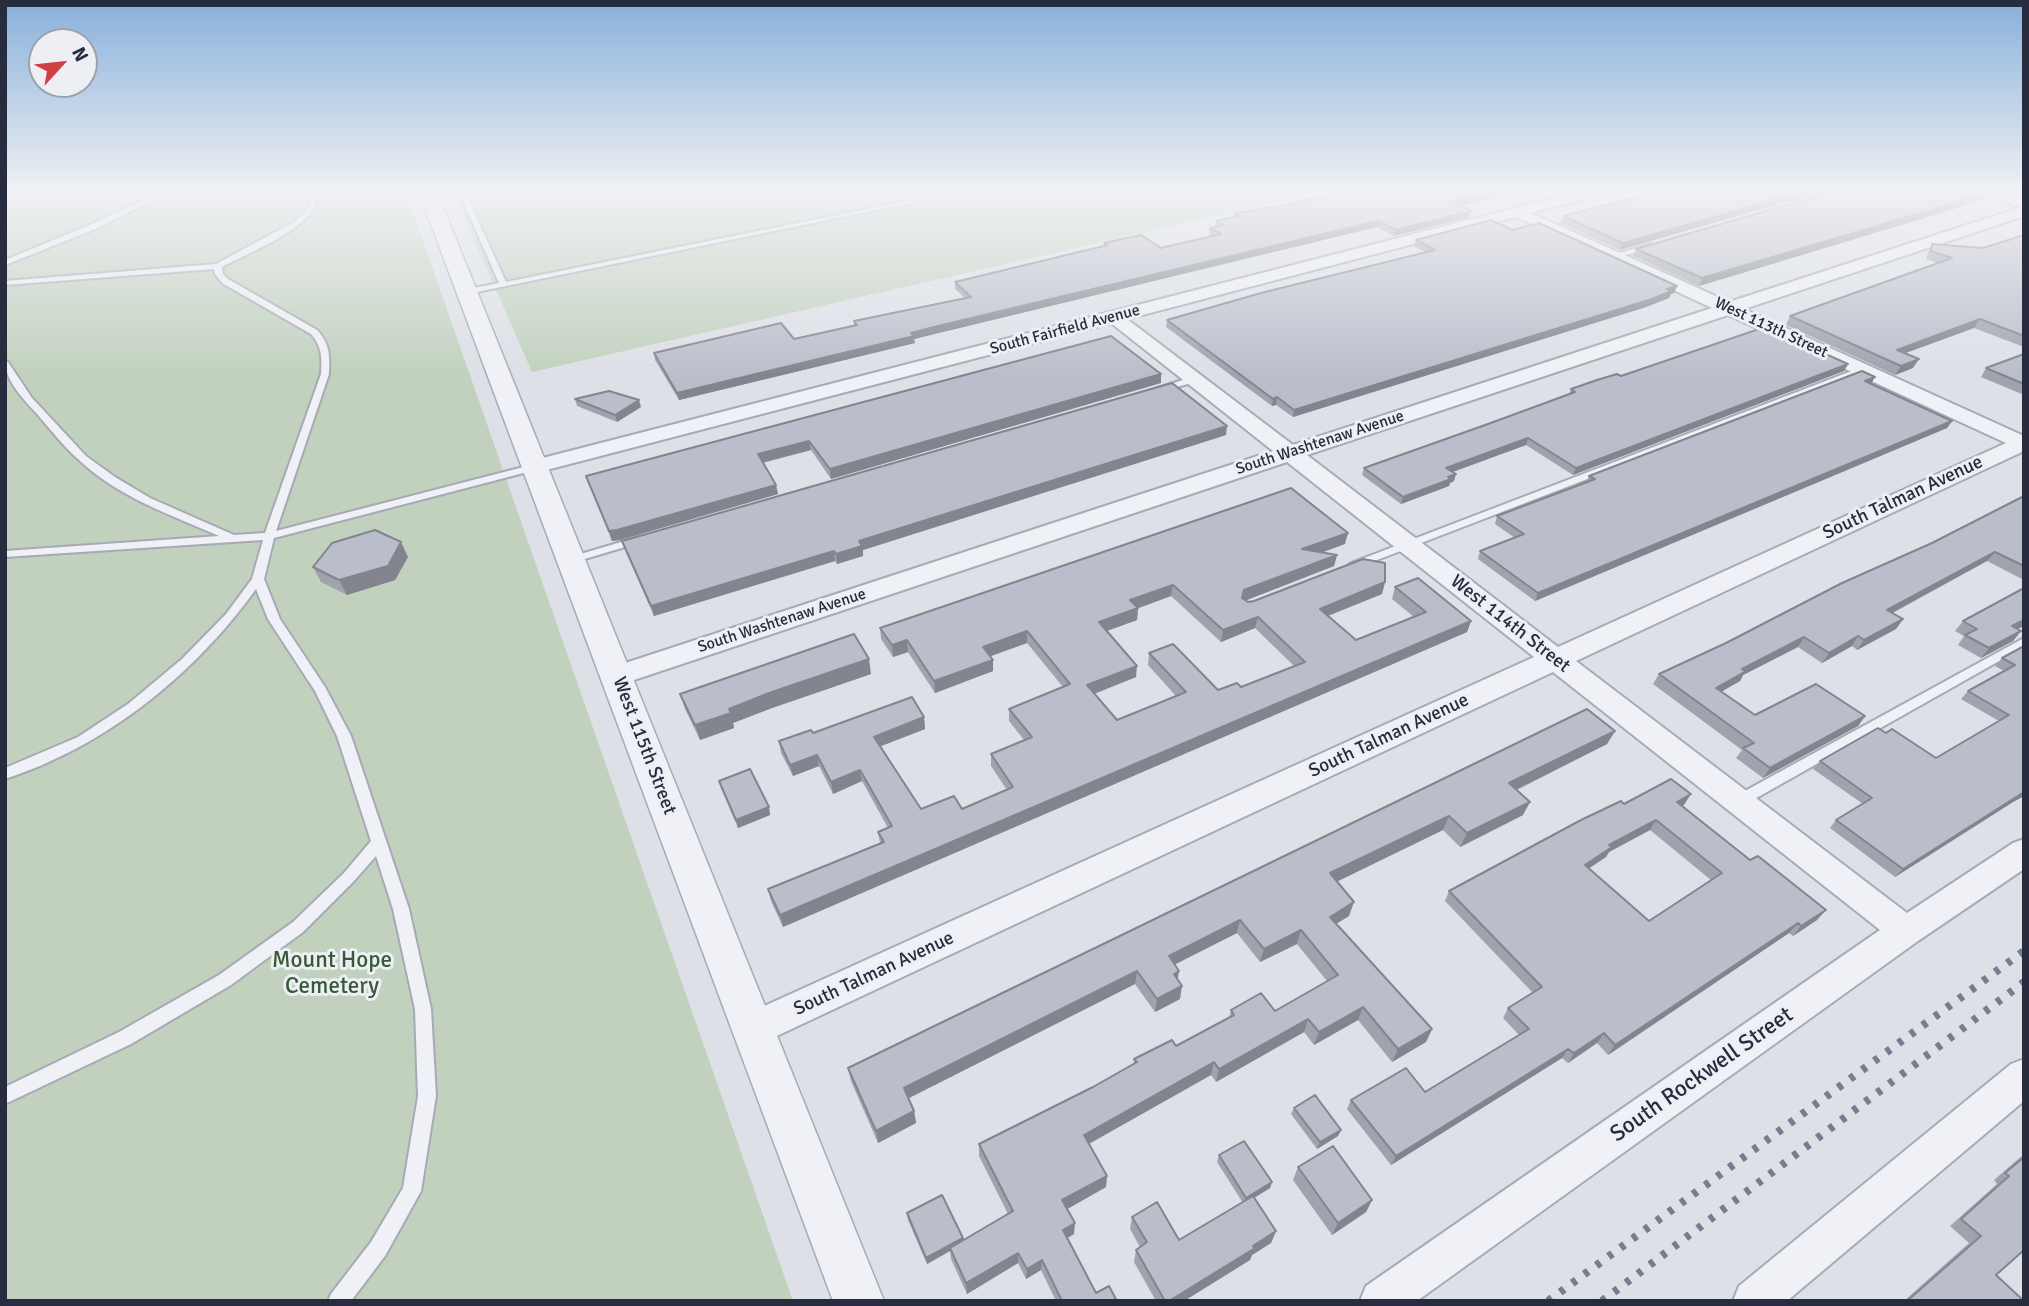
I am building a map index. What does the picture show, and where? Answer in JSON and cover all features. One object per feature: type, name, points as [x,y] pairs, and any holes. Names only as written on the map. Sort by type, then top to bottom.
[{"type":"street","name":"West 115th Street","points":[[452,253],[859,1301]]},
{"type":"street","name":"South Fairfield Avenue","points":[[535,467],[1360,253]]},
{"type":"street","name":"West 113th Street","points":[[1607,253],[2023,444]]},
{"type":"street","name":"South Washtenaw Avenue","points":[[616,676],[1896,253]]},
{"type":"street","name":"West 114th Street","points":[[1114,317],[1906,931]]},
{"type":"street","name":"South Talman Avenue","points":[[753,1029],[2023,444]]},
{"type":"street","name":"South Rockwell Street","points":[[1381,1301],[1906,931],[2024,852]]},
{"type":"street","points":[[1754,1301],[2024,1077]]},
{"type":"lane","points":[[5,263],[29,253]]},
{"type":"lane","points":[[5,283],[218,266],[243,253]]},
{"type":"lane","points":[[490,253],[504,285]]},
{"type":"lane","points":[[467,292],[662,253]]},
{"type":"lane","points":[[1614,256],[1625,253]]},
{"type":"lane","points":[[5,774],[31,765],[83,740],[133,706],[187,662],[230,617],[258,579],[269,536],[325,374],[326,349],[314,332],[225,281],[219,274],[218,266]]},
{"type":"lane","points":[[7,370],[29,400],[92,465],[146,499],[230,537]]},
{"type":"lane","points":[[1345,570],[1862,370]]},
{"type":"lane","points":[[1154,390],[1195,379]]},
{"type":"lane","points":[[5,554],[269,536],[535,467]]},
{"type":"lane","points":[[571,560],[645,538]]},
{"type":"lane","points":[[258,579],[274,619],[321,690],[344,736],[401,909],[423,1009],[427,1096],[412,1191],[378,1249],[338,1301]]},
{"type":"lane","points":[[1739,801],[2024,642]]},
{"type":"lane","points":[[5,1096],[125,1038],[225,980],[298,927],[349,877],[380,841]]},
{"type":"green space","name":"Mount Hope Cemetery","points":[[5,253],[427,253],[793,1301],[5,1301]]},
{"type":"green space","points":[[480,253],[1054,253],[532,372]]},
{"type":"building","points":[[1075,253],[1244,253],[938,326],[911,333],[914,336],[677,393],[654,353],[781,323],[794,339],[857,325],[854,321],[971,297],[955,282]]},
{"type":"building","points":[[1423,253],[1605,253],[1677,286],[1667,289],[1672,291],[1649,300],[1294,410],[1277,397],[1273,399],[1167,320],[1261,293]]},
{"type":"building","points":[[1645,253],[1786,253],[1702,278]]},
{"type":"building","points":[[1937,253],[2024,253],[2024,336],[1980,319],[1897,350],[1919,359],[1901,366],[1790,316],[1952,258]]},
{"type":"building","points":[[1765,327],[1848,364],[1576,468],[1528,438],[1446,468],[1456,474],[1448,477],[1451,479],[1403,497],[1364,468],[1575,392],[1571,389],[1617,374],[1621,376]]},
{"type":"building","points":[[1111,336],[1161,374],[830,469],[809,441],[758,454],[776,485],[617,530],[609,531],[586,476]]},
{"type":"building","points":[[2024,354],[2024,384],[1986,368]]},
{"type":"building","points":[[1862,371],[1875,377],[1865,381],[1952,421],[1538,593],[1480,551],[1524,534],[1497,516],[1595,479],[1589,476]]},
{"type":"building","points":[[1172,383],[1227,426],[859,541],[862,546],[836,554],[834,551],[651,606],[622,541]]},
{"type":"building","points":[[609,391],[639,400],[615,415],[575,399]]},
{"type":"building","points":[[1291,488],[1348,533],[1302,549],[1337,555],[1244,590],[1242,598],[1248,602],[1254,601],[1363,559],[1385,563],[1385,582],[1320,609],[1356,640],[1426,612],[1395,587],[1418,578],[1471,621],[780,915],[768,889],[884,842],[878,832],[892,826],[860,770],[831,782],[817,755],[790,765],[779,741],[811,730],[813,733],[912,697],[924,717],[874,737],[921,809],[954,796],[962,809],[1013,787],[991,754],[1032,737],[1009,709],[1070,684],[1027,631],[983,647],[993,660],[934,681],[907,640],[892,645],[880,628]],"holes":[[[1173,585],[1223,630],[1258,617],[1305,662],[1241,687],[1237,683],[1218,690],[1173,644],[1149,653],[1186,692],[1117,720],[1087,685],[1137,666],[1099,622],[1138,608],[1130,600]]]},
{"type":"building","points":[[2024,496],[2024,566],[1995,552],[1887,610],[1903,619],[1864,640],[1858,636],[1829,653],[1804,637],[1742,669],[1746,671],[1716,688],[1755,715],[1816,684],[1865,716],[1770,768],[1743,748],[1754,743],[1659,674],[1842,583],[1932,543]]},
{"type":"building","points":[[375,530],[401,542],[388,566],[339,580],[313,567],[332,543]]},
{"type":"building","points":[[2024,588],[2024,620],[2012,626],[2021,631],[1989,648],[1965,635],[1977,629],[1963,621]]},
{"type":"building","points":[[854,634],[869,659],[769,693],[729,709],[731,713],[695,725],[680,694]]},
{"type":"building","points":[[2024,646],[2024,792],[1903,869],[1836,820],[1872,798],[1820,761],[1878,728],[1886,733],[1892,729],[1936,758],[2009,715],[1968,691],[2015,665],[2002,658]]},
{"type":"building","points":[[1587,709],[1615,731],[1509,783],[1530,802],[1467,833],[1449,816],[1330,873],[1354,902],[1330,917],[1432,1029],[1398,1049],[1363,1007],[1319,1032],[1308,1019],[1219,1069],[1214,1062],[1084,1135],[1107,1176],[1062,1200],[1075,1223],[1063,1230],[1096,1293],[1109,1286],[1117,1301],[1062,1301],[1042,1260],[1027,1269],[1018,1253],[966,1283],[950,1248],[1013,1211],[979,1144],[1093,1087],[1137,1062],[1134,1059],[1172,1040],[1176,1046],[1234,1015],[1231,1010],[1261,993],[1275,1011],[1338,975],[1301,930],[1264,949],[1240,920],[1169,956],[1179,971],[1174,974],[1182,986],[1157,999],[1137,971],[904,1088],[914,1111],[876,1131],[848,1068]]},
{"type":"building","points":[[750,769],[769,807],[736,820],[719,781]]},
{"type":"building","points":[[1671,779],[1691,794],[1677,802],[1750,860],[1758,856],[1826,910],[1801,926],[1798,923],[1615,1045],[1604,1033],[1574,1053],[1568,1049],[1396,1156],[1351,1100],[1406,1068],[1425,1092],[1529,1029],[1508,1008],[1542,987],[1449,891],[1581,820],[1621,801],[1624,804]],"holes":[[[1656,820],[1722,873],[1649,921],[1585,865],[1612,847],[1609,845]]]},
{"type":"building","points":[[1315,1095],[1341,1130],[1320,1142],[1294,1108]]},
{"type":"building","points":[[1244,1141],[1272,1182],[1246,1198],[1219,1155]]},
{"type":"building","points":[[1333,1146],[1372,1200],[1338,1223],[1298,1167]]},
{"type":"building","points":[[2024,1157],[2024,1250],[1996,1275],[2024,1301],[1907,1301],[1981,1236],[1961,1219],[2009,1176],[2005,1173]]},
{"type":"building","points":[[942,1195],[963,1238],[926,1258],[907,1213]]},
{"type":"building","points":[[1253,1196],[1276,1231],[1253,1246],[1255,1248],[1165,1301],[1136,1250],[1147,1242],[1132,1217],[1157,1202],[1179,1240]]},
{"type":"railway","points":[[1548,1301],[2024,951]]},
{"type":"railway","points":[[1602,1301],[2024,982]]}]
